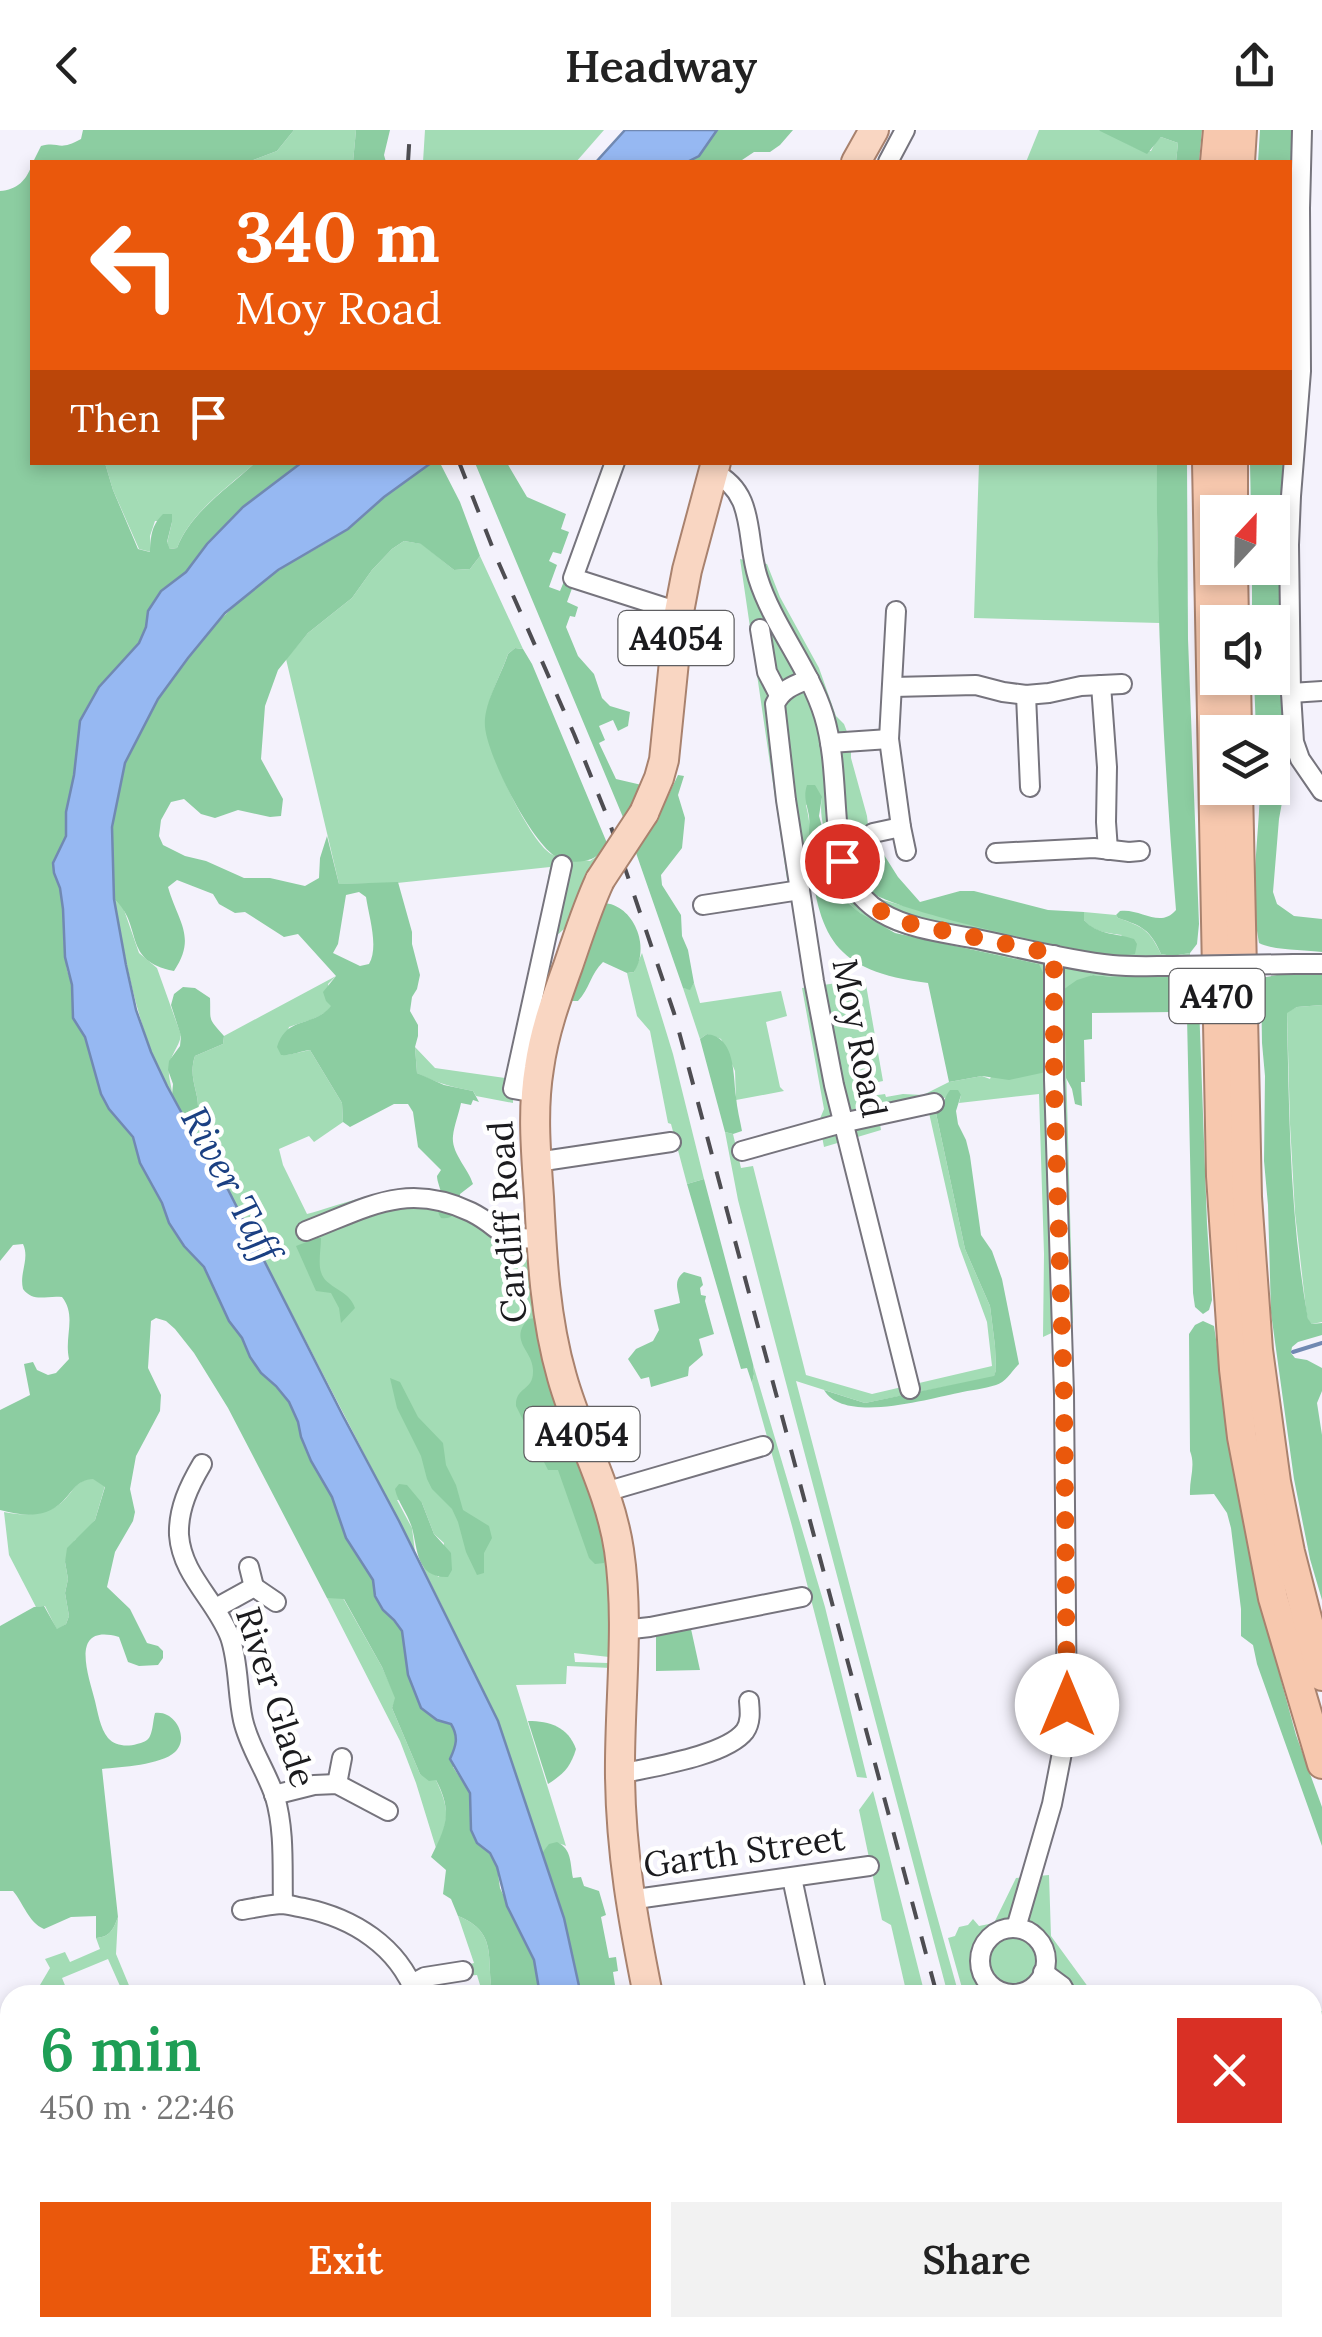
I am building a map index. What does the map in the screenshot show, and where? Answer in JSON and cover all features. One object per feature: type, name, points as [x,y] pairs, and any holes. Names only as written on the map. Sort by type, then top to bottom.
[{"type":"highway","points":[[1214,160],[1218,130]]},
{"type":"highway","points":[[1240,160],[1242,130]]},
{"type":"highway","name":"A470","points":[[1207,465],[1220,1144],[1234,1369],[1242,1437],[1273,1598],[1322,1764]]},
{"type":"highway","points":[[1233,465],[1233,495]]},
{"type":"highway","name":"A470","points":[[1238,805],[1247,1197],[1258,1350],[1276,1482],[1322,1676]]},
{"type":"main road","points":[[857,160],[874,130]]},
{"type":"main road","name":"Cardiff Road","points":[[646,1985],[622,1837],[618,1548],[605,1492],[562,1378],[546,1301],[536,1094],[538,1068],[552,1013],[591,899],[644,813],[664,760],[679,612],[714,467]]},
{"type":"street","points":[[889,160],[905,130]]},
{"type":"street","points":[[1302,130],[1301,371],[1289,545],[1291,693],[1294,742],[1306,771],[1322,791]]},
{"type":"street","points":[[613,465],[573,578],[679,612]]},
{"type":"street","name":"Moy Road","points":[[714,467],[736,487],[741,498],[765,598],[809,679],[824,716],[840,850],[846,874],[867,902],[881,913],[908,924],[1108,965],[1322,964]]},
{"type":"street","points":[[896,611],[889,739],[906,851]]},
{"type":"street","name":"Moy Road","points":[[760,628],[767,672],[779,695],[774,713],[814,981],[842,1123],[910,1390]]},
{"type":"street","points":[[779,695],[809,679]]},
{"type":"street","points":[[893,687],[976,684],[1026,695],[1122,684]]},
{"type":"street","points":[[1102,685],[1108,850]]},
{"type":"street","points":[[1291,693],[1322,692]]},
{"type":"street","points":[[1026,695],[1030,788]]},
{"type":"street","points":[[830,743],[889,739]]},
{"type":"street","points":[[874,833],[901,827]]},
{"type":"street","points":[[996,853],[1140,851]]},
{"type":"street","points":[[536,1094],[513,1089],[562,866]]},
{"type":"street","points":[[703,905],[800,890]]},
{"type":"street","points":[[1016,1928],[1052,1804],[1067,1727],[1054,954]]},
{"type":"street","points":[[742,1151],[934,1102]]},
{"type":"street","points":[[537,1162],[671,1142]]},
{"type":"street","points":[[306,1230],[376,1204],[413,1197],[433,1198],[460,1207],[507,1237],[541,1238]]},
{"type":"street","points":[[605,1492],[763,1446]]},
{"type":"street","name":"River Glade","points":[[202,1464],[186,1493],[179,1533],[186,1565],[216,1608],[234,1650],[246,1734],[274,1795],[281,1833],[283,1904]]},
{"type":"street","points":[[249,1568],[254,1587],[276,1602]]},
{"type":"street","points":[[216,1608],[254,1587]]},
{"type":"street","points":[[622,1630],[802,1598]]},
{"type":"street","points":[[620,1774],[710,1753],[727,1744],[746,1730],[749,1701]]},
{"type":"street","points":[[337,1784],[342,1758]]},
{"type":"street","points":[[274,1795],[337,1784],[388,1810]]},
{"type":"street","name":"Garth Street","points":[[630,1900],[869,1866]]},
{"type":"street","points":[[792,1878],[815,1985]]},
{"type":"street","points":[[242,1910],[283,1904],[334,1916],[367,1933],[399,1964],[412,1985]]},
{"type":"street","points":[[992,1985],[981,1966],[986,1942],[1004,1929],[1016,1928],[1027,1930],[1040,1942],[1046,1957],[1035,1985]]},
{"type":"street","points":[[418,1985],[425,1977],[463,1971]]},
{"type":"street","points":[[1043,1972],[1059,1985]]},
{"type":"green space","points":[[83,130],[294,130],[277,151],[253,160],[34,160],[41,146],[63,146],[81,139]]},
{"type":"green space","points":[[294,130],[356,130],[353,160],[253,160],[277,151]]},
{"type":"green space","points":[[356,130],[390,130],[385,160],[353,160]]},
{"type":"green space","points":[[425,130],[604,130],[578,160],[423,160]]},
{"type":"green space","points":[[717,130],[793,130],[770,152],[754,152],[742,160],[691,160],[699,156]]},
{"type":"green space","points":[[1039,130],[1098,130],[1151,151],[1161,137],[1178,143],[1176,160],[1027,160]]},
{"type":"green space","points":[[1098,130],[1202,130],[1199,160],[1176,160],[1178,143],[1161,137],[1147,154]]},
{"type":"green space","points":[[1260,130],[1296,130],[1292,233],[1292,160],[1258,160]]},
{"type":"green space","points":[[30,168],[30,465],[106,465],[138,549],[150,552],[154,527],[163,514],[172,514],[167,542],[170,549],[177,548],[200,512],[253,465],[298,465],[243,507],[186,572],[161,591],[148,611],[139,643],[121,665],[74,775],[66,812],[66,836],[54,863],[63,909],[73,1018],[85,1037],[101,1094],[133,1137],[140,1163],[169,1223],[204,1267],[250,1357],[289,1402],[346,1538],[374,1580],[375,1596],[383,1610],[402,1631],[408,1675],[421,1707],[437,1720],[451,1724],[457,1733],[453,1767],[470,1793],[471,1830],[497,1867],[500,1888],[534,1960],[538,1985],[491,1985],[485,1939],[471,1923],[458,1916],[451,1899],[443,1894],[446,1870],[431,1857],[446,1819],[444,1801],[436,1780],[429,1781],[420,1774],[392,1708],[395,1698],[382,1667],[344,1599],[327,1598],[228,1408],[194,1353],[175,1329],[156,1318],[151,1321],[148,1368],[161,1395],[160,1411],[136,1456],[130,1489],[135,1512],[115,1552],[107,1587],[130,1609],[147,1643],[158,1646],[163,1658],[158,1665],[128,1662],[119,1637],[103,1635],[93,1637],[88,1644],[86,1665],[103,1730],[114,1743],[129,1745],[148,1739],[155,1713],[174,1720],[181,1740],[175,1752],[160,1760],[102,1769],[118,1917],[108,1934],[96,1938],[96,1916],[71,1917],[44,1929],[30,1917],[13,1891],[0,1891],[0,1626],[34,1607],[44,1606],[57,1629],[66,1624],[67,1548],[95,1520],[105,1487],[93,1479],[83,1481],[62,1502],[40,1514],[0,1510],[0,1410],[30,1395],[24,1364],[33,1362],[37,1370],[48,1375],[56,1373],[69,1359],[69,1311],[62,1297],[36,1297],[23,1289],[23,1244],[13,1245],[0,1261],[0,191],[11,189]]},
{"type":"green space","points":[[1292,302],[1296,338],[1292,396]]},
{"type":"green space","points":[[106,465],[253,465],[200,512],[177,548],[170,549],[167,543],[172,522],[155,521],[150,536],[151,552],[139,549]]},
{"type":"green space","points":[[428,465],[441,465],[480,556],[470,569],[454,570],[421,544],[404,541],[372,570],[352,598],[308,633],[278,670],[265,706],[261,759],[283,799],[281,816],[238,810],[215,818],[201,814],[184,799],[171,802],[161,820],[159,836],[163,845],[185,856],[244,878],[270,878],[305,886],[319,878],[327,836],[339,884],[398,882],[420,975],[410,1011],[418,1025],[417,1073],[444,1085],[473,1091],[479,1102],[461,1103],[453,1142],[473,1184],[460,1194],[456,1212],[446,1218],[438,1212],[441,1195],[437,1176],[441,1170],[418,1147],[413,1112],[408,1104],[394,1104],[350,1127],[343,1122],[342,1103],[310,1050],[281,1055],[277,1047],[287,1030],[331,1006],[323,992],[336,976],[298,934],[284,937],[245,912],[235,913],[219,904],[213,894],[177,880],[168,887],[185,939],[174,971],[146,959],[129,920],[114,899],[117,793],[139,731],[177,670],[224,616],[250,593],[284,567],[352,526]],"holes":[[[359,892],[366,897],[372,932],[369,964],[360,966],[333,953],[346,895]]]},
{"type":"green space","points":[[476,465],[508,465],[527,497],[566,514],[561,529],[569,532],[561,554],[553,552],[549,561],[557,565],[549,587],[560,591],[565,579],[574,583],[567,602],[578,607],[566,627],[578,656],[594,674],[602,698],[610,706],[630,712],[628,726],[618,731],[613,720],[599,726],[605,740],[599,743],[616,779],[646,786],[625,822]]},
{"type":"green space","points":[[979,465],[1157,465],[1160,623],[974,618]]},
{"type":"green space","points":[[1157,465],[1187,465],[1188,639],[1199,924],[1197,944],[1190,953],[1172,956],[1161,954],[1144,930],[1116,915],[1128,911],[1163,918],[1176,910],[1158,574]]},
{"type":"green space","points":[[1250,465],[1285,465],[1282,495],[1251,495]]},
{"type":"green space","points":[[404,541],[422,544],[454,570],[470,569],[480,556],[523,649],[515,648],[508,654],[487,712],[487,733],[500,771],[531,831],[551,854],[590,861],[600,854],[572,922],[555,937],[548,987],[513,1089],[513,1103],[476,1096],[473,1091],[417,1073],[415,1047],[435,1068],[505,1078],[550,867],[397,883],[339,884],[286,659],[308,633],[352,598],[372,570]]},
{"type":"green space","points":[[740,559],[767,564],[851,742],[870,844],[853,853],[867,889],[883,900],[972,925],[1099,954],[1122,935],[1092,927],[1084,920],[1084,912],[1116,915],[1144,930],[1161,954],[1190,953],[1190,977],[1093,975],[1064,989],[1073,1323],[1043,1337],[1039,1094],[959,1103],[961,1095],[944,1098],[936,1113],[965,1249],[990,1306],[994,1377],[865,1403],[796,1381],[956,1985],[945,1985],[738,1200],[725,1132],[733,1134],[741,1168],[753,1166],[806,1375],[872,1394],[992,1366],[987,1322],[959,1246],[929,1113],[880,1124],[881,1130],[824,1147],[819,1121],[824,1109],[802,988],[865,979],[883,1081],[855,1087],[857,1098],[923,1095],[949,1082],[982,1076],[990,1079],[1039,964],[905,935],[859,913],[832,875],[821,815],[822,797],[806,805],[814,882],[788,886]]},
{"type":"green space","points":[[1252,585],[1282,585],[1280,605],[1252,605]]},
{"type":"green space","points":[[515,648],[523,649],[532,664],[607,843],[592,859],[565,860],[545,847],[512,797],[494,758],[485,727],[487,709],[508,654]]},
{"type":"green space","points":[[1255,695],[1289,695],[1294,749],[1290,760],[1290,715],[1255,715]]},
{"type":"green space","points":[[678,775],[684,776],[678,795],[685,818],[682,848],[661,875],[662,885],[681,915],[694,983],[690,990],[683,988],[635,850],[661,811]]},
{"type":"green space","points":[[807,785],[815,785],[822,797],[819,816],[836,885],[860,913],[895,933],[1039,964],[1045,977],[1046,1072],[1009,1080],[982,1076],[949,1082],[928,983],[896,977],[851,959],[836,945],[826,927],[813,878]]},
{"type":"green space","points":[[1259,805],[1282,805],[1273,892],[1277,904],[1294,916],[1322,919],[1322,952],[1259,943],[1255,885]]},
{"type":"green space","points":[[870,844],[879,847],[920,902],[974,891],[1048,910],[1084,912],[1084,920],[1095,928],[1134,939],[1135,954],[1106,955],[1048,943],[905,907],[880,897],[864,885],[853,852]]},
{"type":"green space","points":[[114,899],[123,907],[139,953],[157,968],[181,1035],[169,1064],[172,1095],[142,1024]]},
{"type":"green space","points":[[603,903],[614,905],[631,919],[640,940],[639,962],[634,972],[627,973],[603,962],[582,997],[570,1001]]},
{"type":"green space","points":[[642,953],[673,1054],[704,1179],[687,1184],[668,1123],[650,1031],[637,1016],[627,973],[634,972]]},
{"type":"green space","points":[[1299,971],[1322,972],[1322,1005],[1297,1007],[1287,1013],[1297,1243],[1308,1319],[1312,1324],[1322,1323],[1322,1335],[1298,1342],[1291,1353],[1322,1368],[1322,1391],[1317,1403],[1322,1435],[1322,1600],[1294,1479],[1271,1313],[1264,1161],[1261,978]]},
{"type":"green space","points":[[1093,975],[1198,977],[1212,1300],[1203,1314],[1195,1307],[1193,1293],[1187,1017],[1173,1012],[1092,1013],[1092,1039],[1084,1040],[1082,1106],[1075,1104],[1066,1078],[1064,989]]},
{"type":"green space","points":[[336,976],[328,984],[332,1006],[318,1017],[289,1027],[281,1055],[310,1050],[342,1103],[343,1122],[314,1142],[309,1136],[279,1149],[283,1165],[307,1214],[379,1193],[421,1190],[462,1206],[530,1248],[608,1554],[609,1657],[574,1653],[575,1662],[608,1663],[611,1668],[567,1666],[566,1684],[516,1685],[566,1846],[552,1844],[542,1853],[498,1721],[423,1567],[439,1577],[444,1543],[434,1534],[422,1503],[397,1500],[412,1528],[415,1552],[213,1161],[204,1154],[190,1129],[198,1110],[193,1076],[195,1056],[223,1044],[224,1036]]},
{"type":"green space","points":[[694,983],[700,1003],[781,991],[787,1016],[766,1022],[784,1091],[736,1100],[735,1071],[721,1039],[707,1034],[700,1039],[683,988],[690,989]]},
{"type":"green space","points":[[183,987],[195,988],[210,998],[211,1019],[224,1036],[223,1044],[195,1056],[193,1076],[198,1110],[190,1129],[172,1095],[168,1070],[181,1036],[171,1005],[174,994]]},
{"type":"green space","points":[[1322,1005],[1322,1322],[1312,1324],[1306,1309],[1295,1213],[1287,1012]]},
{"type":"green space","points":[[707,1034],[723,1042],[731,1059],[742,1131],[733,1134],[725,1132],[700,1039]]},
{"type":"green space","points":[[950,1090],[958,1090],[961,1095],[956,1111],[970,1156],[981,1235],[992,1251],[1002,1279],[1019,1364],[1002,1382],[991,1386],[907,1404],[849,1406],[834,1400],[824,1390],[865,1403],[994,1376],[996,1370],[990,1306],[965,1249],[936,1113]]},
{"type":"green space","points":[[704,1179],[753,1364],[752,1383],[747,1368],[741,1369],[687,1184]]},
{"type":"green space","points":[[321,1238],[323,1277],[348,1297],[355,1308],[341,1323],[331,1293],[316,1291],[296,1246]]},
{"type":"green space","points":[[684,1272],[701,1277],[701,1295],[706,1296],[714,1334],[699,1339],[703,1355],[689,1367],[688,1376],[651,1387],[649,1377],[641,1379],[628,1359],[636,1349],[653,1341],[659,1330],[654,1310],[680,1303],[677,1283]]},
{"type":"green space","points":[[536,1318],[583,1457],[608,1554],[604,1563],[595,1564],[589,1558],[558,1470],[548,1470],[516,1406],[518,1395],[530,1383],[533,1372],[520,1334],[528,1319]]},
{"type":"green space","points":[[1203,1321],[1214,1326],[1254,1568],[1296,1735],[1322,1807],[1322,1846],[1253,1645],[1241,1636],[1241,1609],[1227,1513],[1214,1494],[1190,1495],[1189,1334]]},
{"type":"green space","points":[[753,1364],[825,1607],[867,1778],[857,1777],[752,1383]]},
{"type":"green space","points":[[390,1378],[400,1382],[418,1417],[443,1443],[446,1465],[463,1510],[489,1526],[492,1538],[484,1553],[484,1573],[477,1575],[452,1509],[427,1479],[421,1456],[397,1408]]},
{"type":"green space","points":[[93,1478],[105,1486],[95,1520],[75,1540],[65,1562],[69,1616],[57,1630],[45,1606],[36,1607],[9,1555],[4,1512],[41,1513],[61,1503],[78,1484]]},
{"type":"green space","points":[[399,1484],[407,1485],[422,1503],[434,1534],[451,1553],[452,1570],[448,1577],[430,1573],[420,1561],[410,1523],[395,1489]]},
{"type":"green space","points":[[327,1598],[343,1598],[396,1698],[392,1708],[420,1774],[436,1780],[446,1822],[436,1848],[400,1741]]},
{"type":"green space","points":[[691,1629],[700,1670],[656,1671],[656,1634]]},
{"type":"green space","points":[[528,1721],[557,1727],[568,1735],[576,1749],[566,1769],[548,1784]]},
{"type":"green space","points":[[873,1791],[922,1985],[905,1985],[891,1925],[882,1920],[859,1810]]},
{"type":"green space","points":[[557,1842],[568,1853],[573,1878],[581,1877],[584,1886],[599,1891],[606,1915],[601,1917],[609,1958],[616,1957],[615,1985],[579,1985],[564,1918],[542,1853],[549,1844]]},
{"type":"green space","points":[[1049,1875],[1051,1936],[1087,1985],[961,1985],[948,1938],[973,1919],[979,1926],[994,1923],[1016,1878]]},
{"type":"green space","points":[[458,1916],[471,1923],[485,1939],[491,1985],[480,1985],[477,1975],[465,1976],[463,1966],[474,1963]]},
{"type":"green space","points":[[118,1917],[116,1954],[129,1985],[120,1985],[108,1959],[62,1978],[65,1985],[40,1985],[50,1968],[45,1959],[65,1952],[70,1962],[100,1949],[96,1938],[110,1932]]},
{"type":"water","points":[[625,130],[717,130],[699,156],[691,160],[598,160]]},
{"type":"water","points":[[298,465],[428,465],[348,529],[278,570],[225,613],[158,699],[125,763],[112,827],[114,899],[136,1010],[167,1086],[204,1154],[213,1160],[498,1721],[564,1918],[579,1985],[538,1985],[534,1960],[507,1906],[497,1867],[471,1830],[470,1793],[450,1759],[456,1742],[454,1729],[421,1708],[408,1675],[402,1631],[383,1610],[375,1596],[373,1580],[346,1538],[289,1402],[250,1357],[204,1267],[169,1223],[140,1163],[133,1137],[101,1094],[85,1037],[73,1018],[63,909],[53,863],[66,836],[80,721],[99,687],[139,643],[148,611],[161,591],[186,572],[243,507]]},
{"type":"waterway","points":[[1293,1352],[1322,1343]]},
{"type":"railway","points":[[408,160],[410,130]]},
{"type":"railway","points":[[460,465],[609,821],[674,1013],[934,1985]]},
{"type":"route","points":[[842,861],[854,888],[867,902],[898,921],[1054,954],[1067,1705]]},
{"type":"water label","name":"River Taff","points":[[232,1184]]}]
